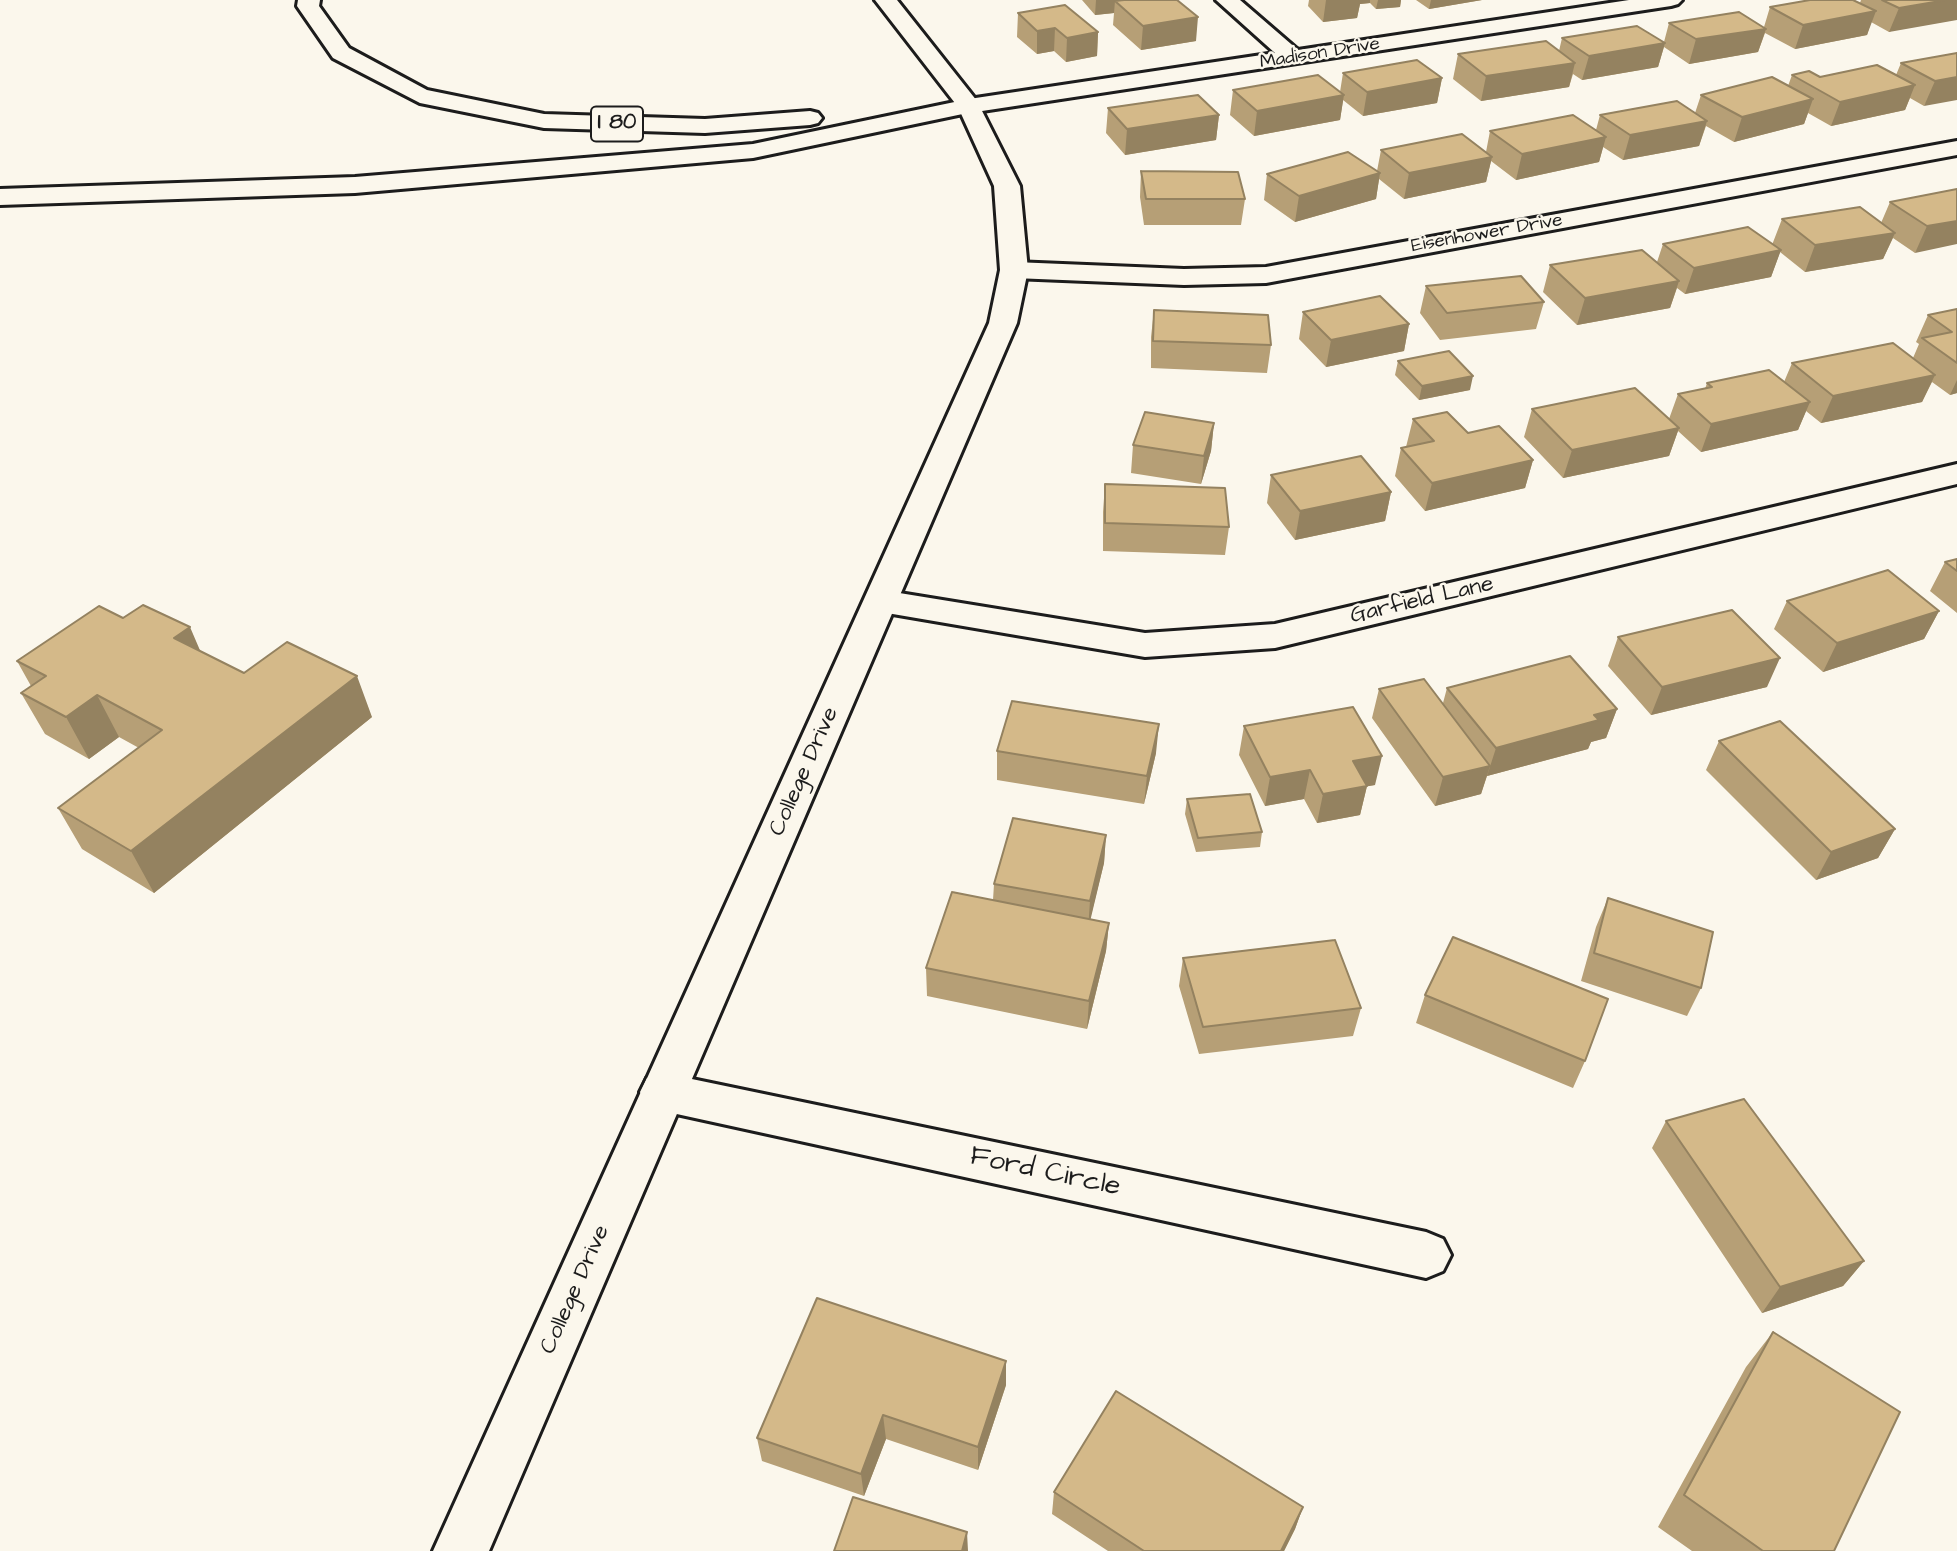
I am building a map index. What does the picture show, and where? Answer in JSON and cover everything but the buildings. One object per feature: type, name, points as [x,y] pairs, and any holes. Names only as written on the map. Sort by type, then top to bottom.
[{"type":"main road","name":"I 80","points":[[309,0],[308,6],[341,53],[419,96],[544,121],[705,126],[969,106]]},
{"type":"main road","name":"College Drive","points":[[461,1551],[1003,323],[1014,270],[1007,186],[969,106],[886,0]]},
{"type":"main road","points":[[1227,0],[1294,58]]},
{"type":"main road","name":"Madison Drive","points":[[969,106],[1671,0]]},
{"type":"main road","points":[[0,197],[355,185],[753,150],[969,106]]},
{"type":"main road","name":"Eisenhower Drive","points":[[1014,270],[1184,277],[1266,275],[1954,151]]},
{"type":"main road","name":"Garfield Lane","points":[[881,601],[1145,645],[1275,636],[1957,474]]},
{"type":"main road","name":"Ford Circle","points":[[663,1092],[1426,1255]]}]
